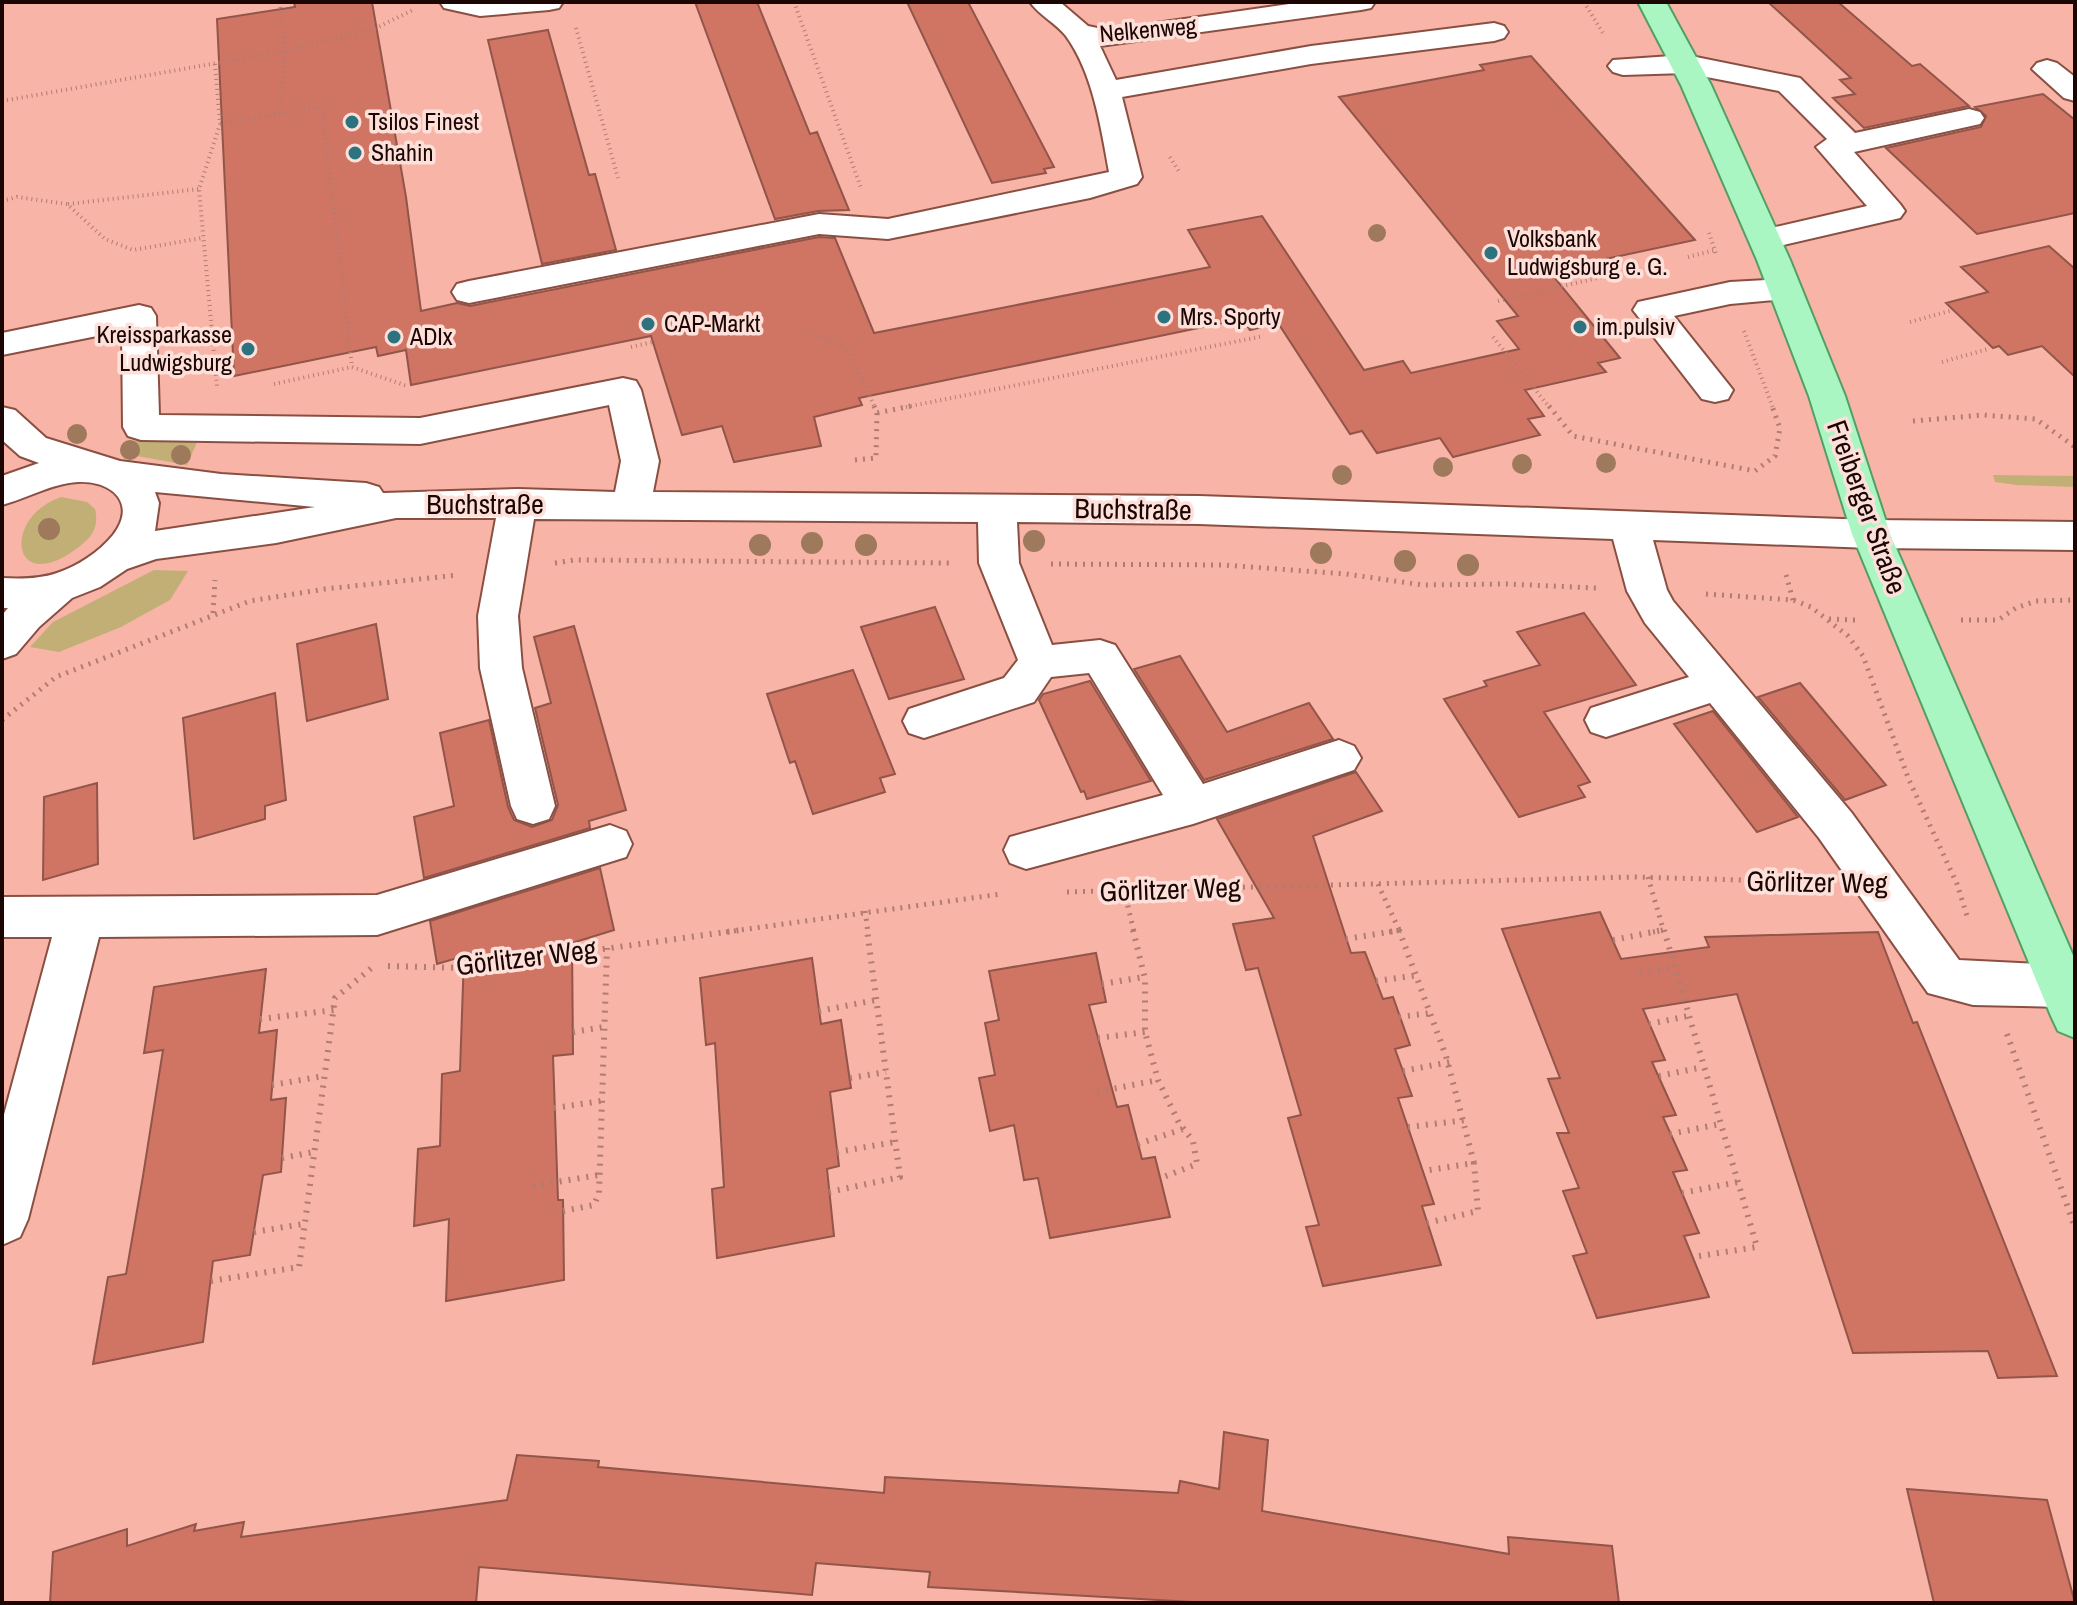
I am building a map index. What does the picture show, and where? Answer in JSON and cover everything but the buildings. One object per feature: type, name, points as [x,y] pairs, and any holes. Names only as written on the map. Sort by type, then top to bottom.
[{"type":"main road","name":"Freiberger Straße","points":[[1652,2],[1686,64],[1766,239],[1850,457],[1871,534],[2069,1001]]},
{"type":"street","points":[[454,2],[480,8],[561,9]]},
{"type":"street","points":[[469,292],[819,224],[888,229],[1090,188],[1126,177],[1117,125],[1078,33],[1044,2]]},
{"type":"street","name":"Nelkenweg","points":[[1078,33],[1107,39],[1330,4],[1361,2]]},
{"type":"street","points":[[1284,13],[1311,55]]},
{"type":"street","points":[[1105,91],[1311,55],[1494,32]]},
{"type":"street","points":[[1623,66],[1686,64],[1789,84],[1860,141]]},
{"type":"street","points":[[2047,69],[2075,92]]},
{"type":"street","points":[[1766,239],[1889,211],[1832,147],[1969,118]]},
{"type":"street","points":[[1715,390],[1650,310],[1730,293],[1785,290]]},
{"type":"street","points":[[2,344],[139,316],[141,427],[220,412],[420,431],[623,390],[640,461],[632,504]]},
{"type":"street","points":[[2,419],[33,447],[55,457],[105,471],[132,485],[140,500],[140,518],[131,539],[113,559],[88,576],[58,588],[27,594],[2,593]]},
{"type":"street","points":[[2,492],[40,474],[68,468],[105,471]]},
{"type":"street","name":"Buchstraße","points":[[105,471],[221,487],[344,493],[396,504]]},
{"type":"street","points":[[518,503],[498,616],[501,668],[533,806]]},
{"type":"street","name":"Buchstraße","points":[[113,559],[153,545],[276,529],[396,504],[1214,510],[1871,534],[2075,536]]},
{"type":"street","points":[[997,508],[999,563],[1039,662]]},
{"type":"street","points":[[1629,525],[1647,591],[1659,612],[1835,825],[1945,978],[2069,1001]]},
{"type":"street","points":[[2,643],[25,616],[58,588]]},
{"type":"street","points":[[924,721],[1019,690],[1039,662],[1100,656],[1193,806]]},
{"type":"street","points":[[1606,720],[1719,684]]},
{"type":"street","points":[[1026,850],[1193,806],[1339,758]]},
{"type":"street","points":[[2,917],[377,915],[610,844]]},
{"type":"street","points":[[2,1219],[81,916]]},
{"type":"path","points":[[280,2],[285,51],[280,114]]},
{"type":"path","points":[[794,2],[864,195]]},
{"type":"path","points":[[1584,2],[1623,66]]},
{"type":"path","points":[[2,101],[285,51],[374,29],[421,8]]},
{"type":"path","points":[[561,9],[618,178]]},
{"type":"path","points":[[215,64],[220,124],[199,189],[220,412],[352,367],[412,388]]},
{"type":"path","points":[[220,124],[322,107],[352,367]]},
{"type":"path","points":[[2,201],[17,197],[67,204],[199,189]]},
{"type":"path","points":[[67,204],[105,239],[133,250],[202,238]]},
{"type":"path","points":[[1493,337],[1573,436],[1755,471],[1775,456],[1780,428],[1704,221]]},
{"type":"path","points":[[1684,258],[1715,250]]},
{"type":"path","points":[[1498,301],[1637,268]]},
{"type":"path","points":[[1910,322],[1953,310]]},
{"type":"path","points":[[803,330],[847,348],[877,413],[876,458],[845,461]]},
{"type":"path","points":[[877,413],[1264,336]]},
{"type":"path","points":[[1942,362],[1988,349]]},
{"type":"path","points":[[1913,421],[1983,415],[2036,419],[2075,447]]},
{"type":"path","points":[[2,720],[56,677],[250,601],[325,589],[574,560],[1223,565],[1346,574],[1423,585],[1507,584],[1793,600]]},
{"type":"path","points":[[1998,620],[2016,608],[2036,601],[2075,600]]},
{"type":"path","points":[[1648,877],[1757,1247],[1693,1257]]},
{"type":"path","name":"Görlitzer Weg","points":[[1063,892],[1648,877],[2022,888]]},
{"type":"path","points":[[1378,884],[1401,930],[1450,1062],[1474,1163],[1478,1211],[1427,1223]]},
{"type":"path","points":[[1124,890],[1144,977],[1145,1032],[1158,1080],[1183,1129],[1193,1141],[1197,1164],[1161,1178]]},
{"type":"path","name":"Görlitzer Weg","points":[[374,965],[466,968],[1002,894]]},
{"type":"path","points":[[829,1192],[900,1177],[865,911]]},
{"type":"path","points":[[211,1281],[299,1267],[335,998],[374,965],[358,916]]},
{"type":"path","points":[[1346,939],[1401,930]]},
{"type":"path","points":[[1613,940],[1663,930]]},
{"type":"path","points":[[563,1211],[594,1205],[599,1193],[607,948]]},
{"type":"path","points":[[1640,973],[1674,967]]},
{"type":"path","points":[[1376,981],[1418,975]]},
{"type":"path","points":[[1102,984],[1144,977]]},
{"type":"path","points":[[819,1011],[876,1000]]},
{"type":"path","points":[[260,1019],[334,1010]]},
{"type":"path","points":[[1399,1017],[1431,1013]]},
{"type":"path","points":[[1649,1024],[1688,1016]]},
{"type":"path","points":[[573,1032],[604,1027]]},
{"type":"path","points":[[1098,1038],[1145,1032]]},
{"type":"path","points":[[1403,1071],[1450,1062]]},
{"type":"path","points":[[1659,1076],[1703,1067]]},
{"type":"path","points":[[850,1078],[886,1072]]},
{"type":"path","points":[[272,1085],[324,1076]]},
{"type":"path","points":[[1097,1092],[1158,1080]]},
{"type":"path","points":[[554,1108],[601,1101]]},
{"type":"path","points":[[1408,1127],[1466,1120]]},
{"type":"path","points":[[1670,1134],[1720,1124]]},
{"type":"path","points":[[1138,1144],[1183,1129]]},
{"type":"path","points":[[837,1152],[895,1142]]},
{"type":"path","points":[[282,1158],[314,1152]]},
{"type":"path","points":[[1423,1171],[1474,1163]]},
{"type":"path","points":[[533,1186],[599,1175]]},
{"type":"path","points":[[1682,1193],[1738,1182]]},
{"type":"path","points":[[254,1232],[303,1224]]},
{"type":"shaded area","points":[[198,440],[187,465],[120,453],[123,445],[135,441]]},
{"type":"shaded area","points":[[1993,475],[2075,476],[2075,487],[1995,482]]},
{"type":"shaded area","points":[[61,497],[87,502],[95,509],[94,530],[80,546],[57,560],[40,564],[28,560],[22,550],[22,536],[29,521],[42,507]]},
{"type":"shaded area","points":[[154,570],[188,571],[170,600],[121,627],[59,652],[30,647],[53,622]]},
{"type":"place","name":"Tsilos Finest","points":[[352,122]]},
{"type":"place","name":"Shahin","points":[[355,153]]},
{"type":"place","name":"Volksbank Ludwigsburg e. G.","points":[[1491,253]]},
{"type":"place","name":"Mrs. Sporty","points":[[1164,317]]},
{"type":"place","name":"CAP-Markt","points":[[648,324]]},
{"type":"place","name":"im.pulsiv","points":[[1580,327]]},
{"type":"place","name":"ADIx","points":[[394,337]]},
{"type":"place","name":"Kreissparkasse Ludwigsburg","points":[[248,349]]}]
